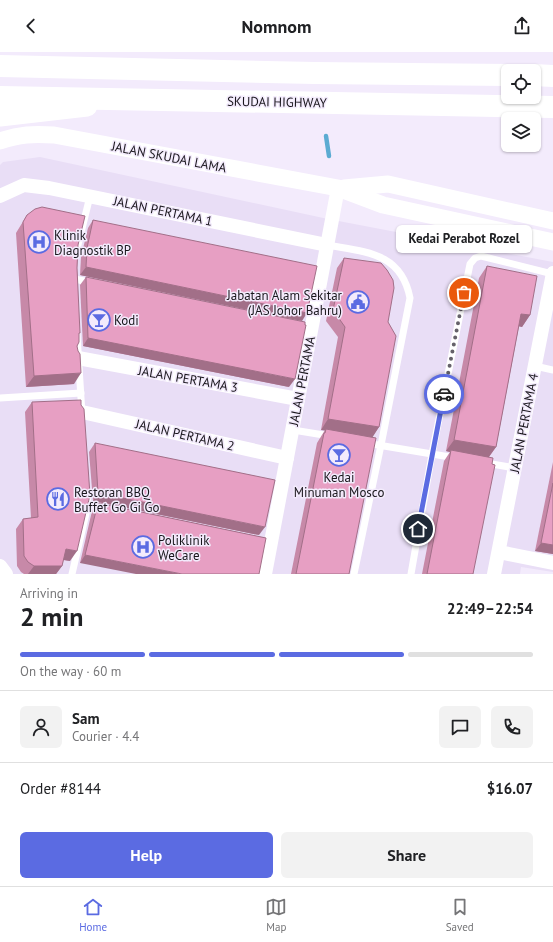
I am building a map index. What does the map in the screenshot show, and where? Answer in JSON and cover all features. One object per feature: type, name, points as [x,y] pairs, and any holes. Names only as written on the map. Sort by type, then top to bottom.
[{"type":"highway","points":[[0,66],[316,73],[501,75]]},
{"type":"highway","points":[[541,75],[553,76]]},
{"type":"highway","name":"SKUDAI HIGHWAY","points":[[0,97],[553,107]]},
{"type":"highway","points":[[456,106],[553,119]]},
{"type":"main road","points":[[0,116],[146,99]]},
{"type":"street","name":"JALAN SKUDAI LAMA","points":[[0,141],[29,134],[54,135],[338,188],[383,205],[553,242]]},
{"type":"street","name":"JALAN SKUDAI LAMA","points":[[338,188],[388,184],[553,221]]},
{"type":"street","name":"JALAN PERTAMA 1","points":[[0,196],[24,185],[49,188],[328,246]]},
{"type":"street","name":"JALAN PERTAMA","points":[[265,574],[267,542],[287,458],[298,399],[308,327],[328,246],[338,188]]},
{"type":"street","name":"JALAN PERTAMA 4","points":[[494,574],[552,280]]},
{"type":"street","name":"JALAN PERTAMA 3","points":[[78,358],[298,399]]},
{"type":"street","name":"JALAN PERTAMA 2","points":[[82,416],[287,458]]},
{"type":"street","points":[[499,552],[553,563]]},
{"type":"street","points":[[0,566],[6,574]]},
{"type":"lane","points":[[77,249],[90,196]]},
{"type":"lane","points":[[328,246],[374,254],[389,262],[400,272],[407,285],[410,298],[354,574]]},
{"type":"lane","points":[[411,574],[432,454],[470,264],[475,258],[481,256],[552,280]]},
{"type":"lane","points":[[75,287],[75,275],[98,284]]},
{"type":"lane","points":[[77,327],[82,416]]},
{"type":"lane","points":[[535,366],[553,370]]},
{"type":"lane","points":[[0,398],[80,393]]},
{"type":"lane","points":[[292,430],[337,438]]},
{"type":"lane","points":[[359,442],[462,459]]},
{"type":"lane","points":[[477,462],[516,468]]},
{"type":"lane","points":[[72,574],[92,506],[87,490]]},
{"type":"shaded area","points":[[40,157],[328,219],[553,262],[553,572],[521,567],[520,574],[0,574],[0,165],[3,162]]},
{"type":"building","points":[[42,207],[85,216],[78,245],[77,268],[80,333],[77,346],[80,354],[81,373],[34,376],[23,222],[27,215],[35,209]]},
{"type":"building","points":[[93,220],[317,266],[307,313],[86,267],[87,248]]},
{"type":"building","points":[[344,258],[381,263],[393,280],[394,288],[388,322],[396,336],[379,427],[328,419],[345,327],[333,310]]},
{"type":"building","points":[[487,266],[537,276],[530,315],[521,314],[496,447],[454,440]]},
{"type":"building","points":[[86,277],[305,322],[306,325],[295,379],[88,338]]},
{"type":"building","points":[[81,400],[81,405],[84,409],[90,495],[77,551],[66,549],[62,566],[34,566],[28,562],[24,556],[23,519],[38,517],[32,402]]},
{"type":"building","points":[[326,429],[376,438],[349,574],[296,574],[324,433]]},
{"type":"building","points":[[95,443],[275,480],[265,527],[98,493]]},
{"type":"building","points":[[451,450],[493,458],[492,464],[495,465],[473,574],[427,574]]},
{"type":"building","points":[[553,483],[553,545],[541,543]]},
{"type":"building","points":[[98,503],[266,538],[259,574],[182,574],[85,555]]},
{"type":"waterway","points":[[326,136],[329,156]]},
{"type":"way so far","points":[[444,394],[464,293]]},
{"type":"place","name":"Klinik Diagnostik BP","points":[[39,242]]},
{"type":"place","name":"Kedai Perabot Rozel","points":[[464,293]]},
{"type":"place","name":"Jabatan Alam Sekitar (JAS Johor Bahru)","points":[[358,302]]},
{"type":"place","name":"Kodi","points":[[99,320]]},
{"type":"place","name":"Kedai Minuman Mosco","points":[[339,455]]},
{"type":"place","name":"Restoran BBQ Buffet Go Gi Go","points":[[58,499]]},
{"type":"place","name":"Poliklinik WeCare","points":[[143,547]]},
{"type":"route","points":[[418,529],[444,394]]}]
